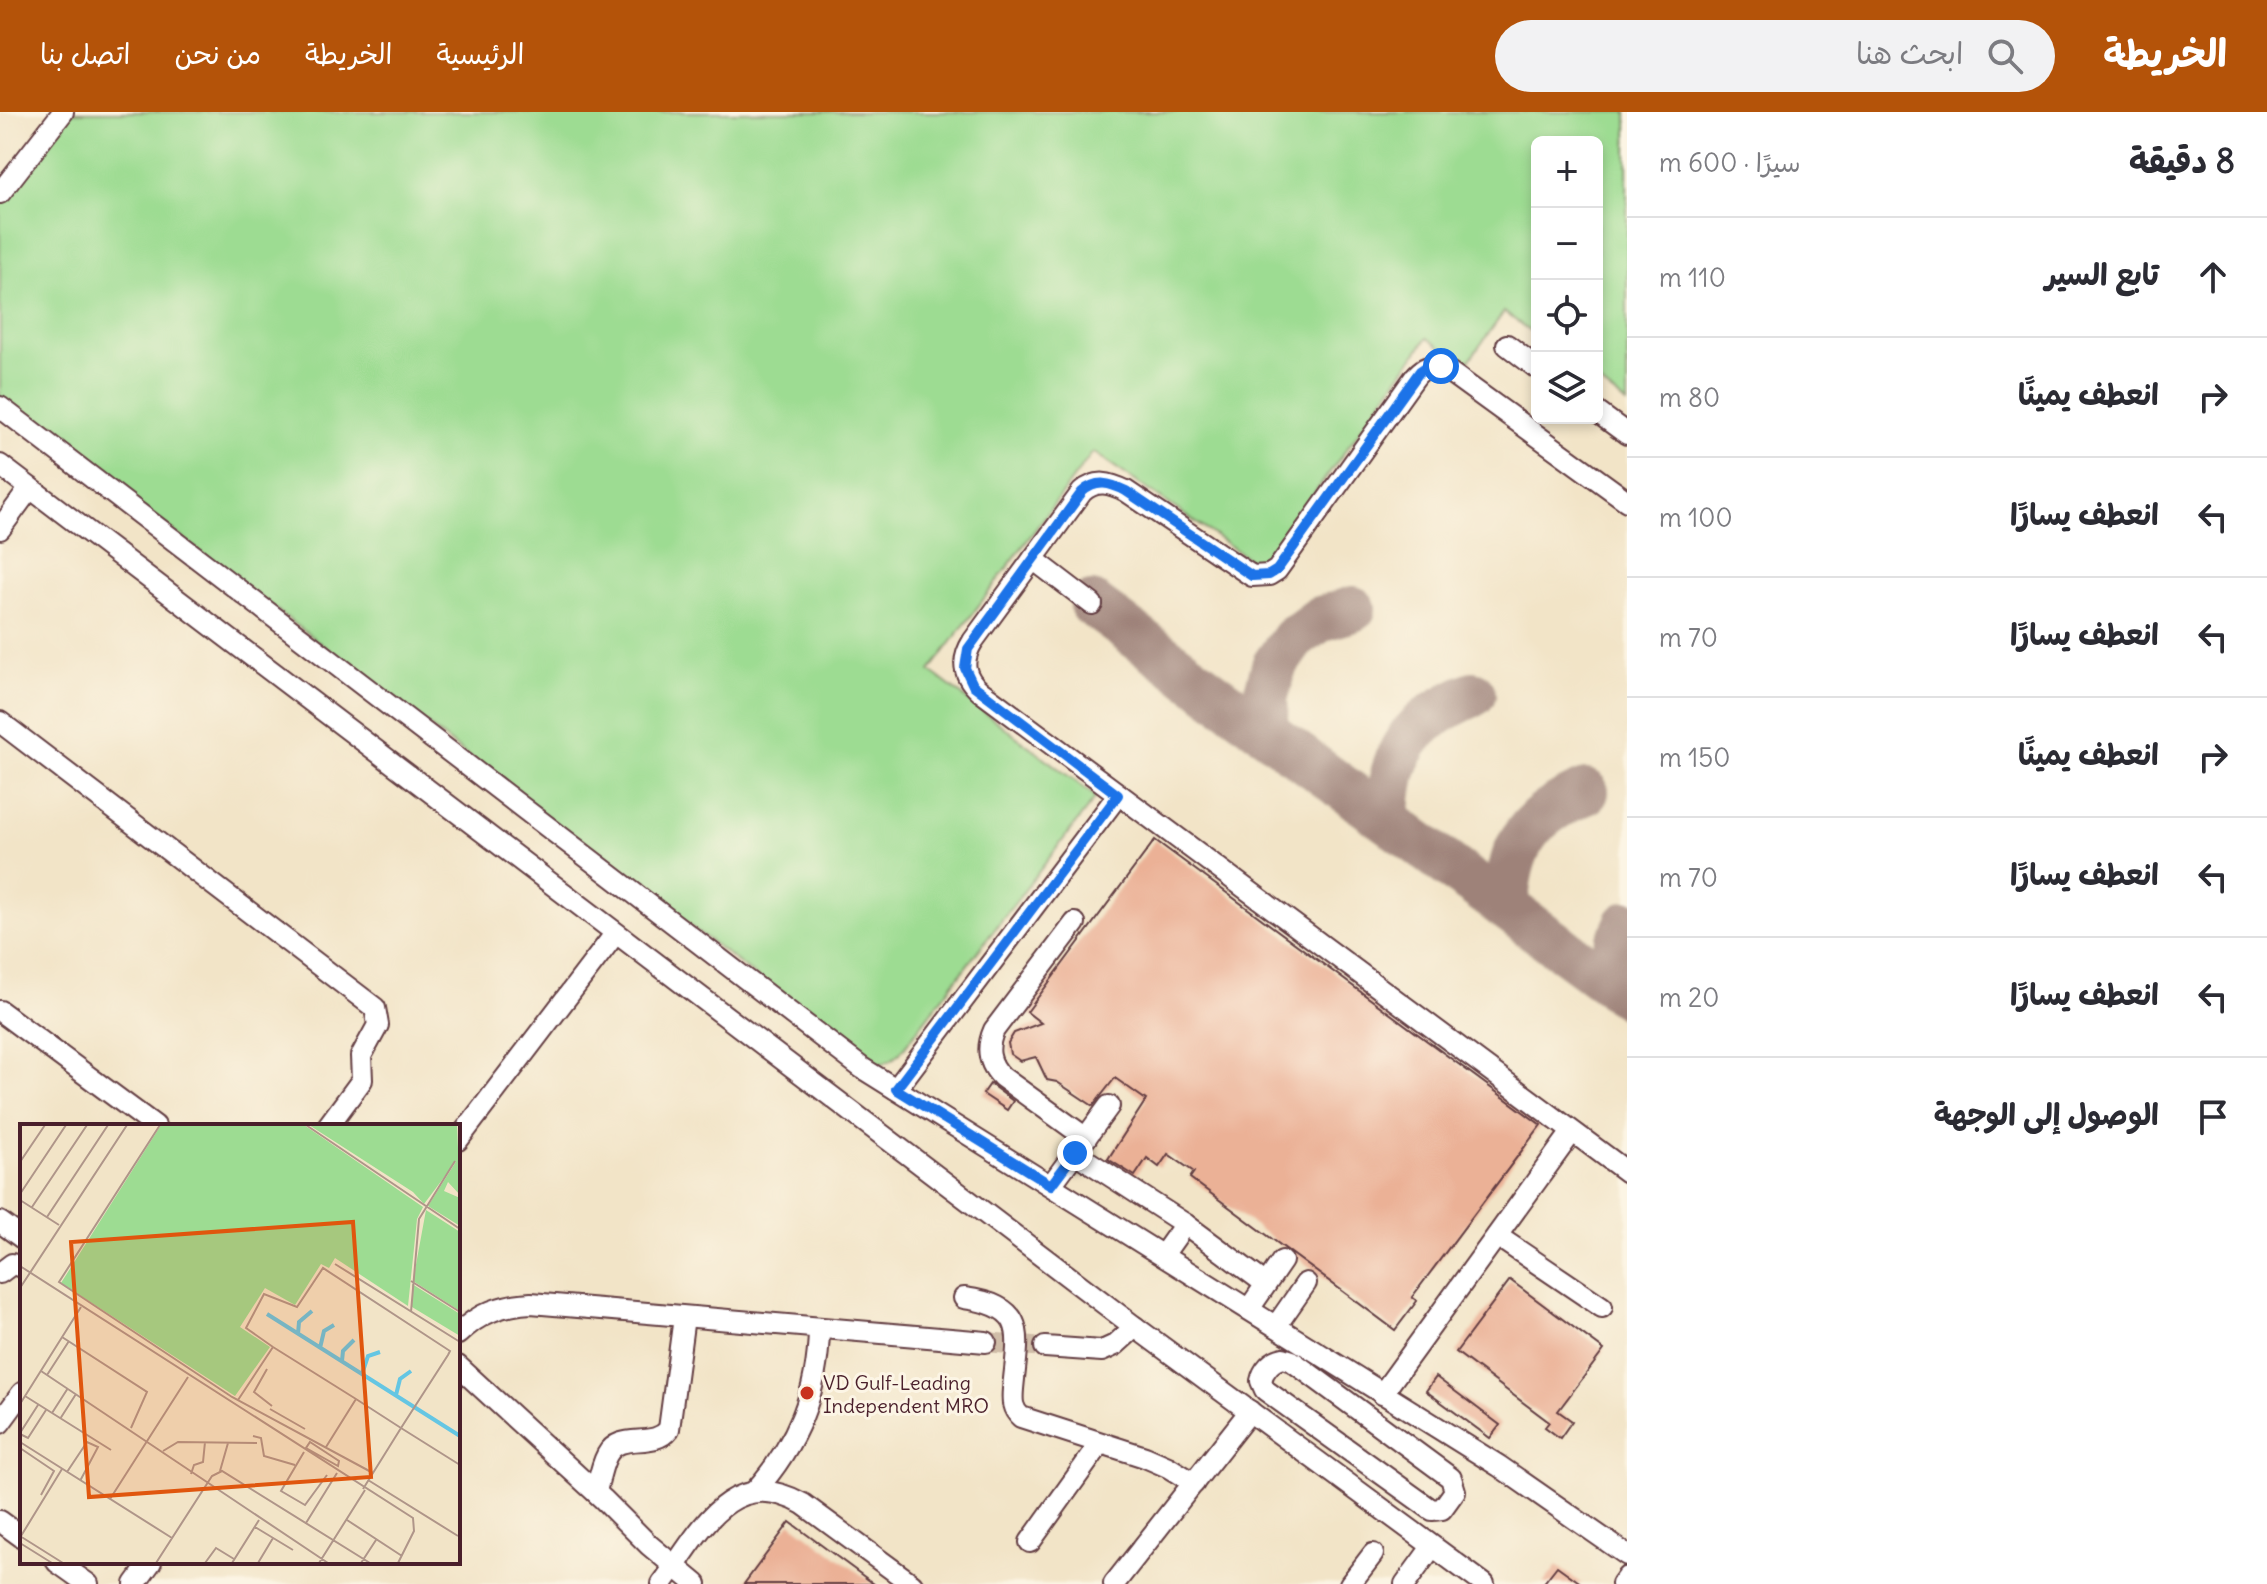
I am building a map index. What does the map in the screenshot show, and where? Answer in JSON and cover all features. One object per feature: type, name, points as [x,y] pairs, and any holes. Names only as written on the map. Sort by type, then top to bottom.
[{"type":"lane","points":[[0,193],[63,112]]},
{"type":"lane","points":[[1507,345],[1531,363]]},
{"type":"lane","points":[[1627,501],[1448,371],[1434,365],[1426,367],[1415,377],[1277,570],[1269,575],[1252,576],[1126,491],[1103,483],[1082,492],[968,649],[965,658],[968,677],[980,691],[1627,1172]]},
{"type":"lane","points":[[0,407],[835,1047],[896,1089],[1510,1474],[1627,1555]]},
{"type":"lane","points":[[1603,416],[1627,434]]},
{"type":"lane","points":[[0,465],[1135,1327],[1484,1584]]},
{"type":"lane","points":[[0,529],[30,488]]},
{"type":"lane","points":[[1033,559],[1092,604]]},
{"type":"lane","points":[[0,722],[375,1008],[378,1025],[361,1056],[362,1080],[329,1124]]},
{"type":"lane","points":[[896,1089],[1118,795]]},
{"type":"lane","points":[[1075,923],[994,1030],[988,1050],[995,1070],[1080,1145],[1266,1284]]},
{"type":"lane","points":[[460,1137],[615,934]]},
{"type":"lane","points":[[0,1011],[152,1124]]},
{"type":"lane","points":[[1051,1185],[1109,1106]]},
{"type":"lane","points":[[1382,1394],[1572,1132]]},
{"type":"lane","points":[[0,1222],[20,1237]]},
{"type":"lane","points":[[1163,1255],[1185,1224]]},
{"type":"lane","points":[[1497,1236],[1602,1307]]},
{"type":"lane","points":[[1249,1309],[1282,1261]]},
{"type":"lane","points":[[0,1273],[12,1264],[20,1266]]},
{"type":"lane","points":[[1276,1326],[1306,1283]]},
{"type":"lane","points":[[964,1298],[997,1305],[1006,1311],[1016,1328],[1012,1397],[1015,1412],[1028,1421],[1156,1462],[1194,1483]]},
{"type":"lane","points":[[460,1332],[478,1317],[494,1309],[531,1303],[986,1342]]},
{"type":"lane","points":[[596,1492],[604,1460],[614,1446],[622,1442],[656,1440],[669,1429],[684,1317]]},
{"type":"lane","points":[[1045,1347],[1102,1351],[1115,1345],[1135,1327]]},
{"type":"lane","points":[[755,1491],[783,1457],[804,1417],[816,1374],[819,1330]]},
{"type":"lane","points":[[1405,1584],[1438,1511],[1455,1491],[1451,1478],[1288,1359],[1278,1359],[1267,1369],[1261,1381],[1265,1390],[1432,1510],[1438,1511]]},
{"type":"lane","points":[[460,1368],[596,1492],[668,1576],[696,1584]]},
{"type":"lane","points":[[0,1423],[20,1396]]},
{"type":"lane","points":[[1114,1584],[1250,1411]]},
{"type":"lane","points":[[1030,1542],[1100,1444]]},
{"type":"lane","points":[[668,1576],[718,1510],[739,1496],[755,1491],[789,1496],[803,1504],[912,1584]]},
{"type":"lane","points":[[0,1521],[20,1536]]},
{"type":"lane","points":[[1350,1584],[1373,1554]]},
{"type":"lane","points":[[60,1564],[88,1584]]},
{"type":"lane","points":[[135,1584],[150,1564]]},
{"type":"lane","points":[[1622,1584],[1627,1577]]},
{"type":"green space","points":[[69,112],[1627,112],[1627,404],[1603,386],[1603,136],[1531,136],[1531,332],[1504,312],[1466,365],[1427,338],[1261,567],[1093,452],[930,671],[1096,797],[899,1054],[878,1064],[870,1063],[0,399],[0,201]]},
{"type":"building","points":[[1155,840],[1541,1125],[1412,1297],[1417,1301],[1395,1330],[1190,1178],[1194,1172],[1168,1154],[1159,1167],[1147,1158],[1135,1176],[1108,1159],[1146,1100],[1115,1078],[1093,1106],[1057,1082],[1047,1080],[1036,1057],[1020,1061],[1010,1054],[1008,1043],[1014,1033],[1041,1023],[1027,1012]]},
{"type":"building","points":[[990,1084],[1013,1101],[1007,1110],[983,1094]]},
{"type":"building","points":[[1510,1280],[1604,1350],[1558,1411],[1572,1421],[1560,1438],[1545,1427],[1549,1422],[1456,1352]]},
{"type":"building","points":[[1436,1377],[1500,1425],[1490,1438],[1426,1391]]},
{"type":"building","points":[[790,1522],[874,1584],[744,1584]]},
{"type":"building","points":[[1557,1566],[1582,1584],[1543,1584]]},
{"type":"taxiway","points":[[1092,604],[1627,996]]},
{"type":"taxiway","points":[[1267,732],[1265,699],[1274,666],[1293,639],[1320,619],[1353,609]]},
{"type":"taxiway","points":[[1388,820],[1393,775],[1407,741],[1433,715],[1473,694]]},
{"type":"taxiway","points":[[1506,908],[1511,867],[1525,835],[1549,811],[1586,792]]},
{"type":"taxiway","points":[[1614,985],[1616,948],[1627,924]]},
{"type":"tunnel","points":[[986,1342],[1045,1347]]},
{"type":"place","name":"VD Gulf-Leading Independent MRO","points":[[807,1393]]},
{"type":"route","points":[[1075,1153],[1051,1185],[896,1089],[1118,795],[973,685],[965,668],[968,649],[1082,492],[1095,484],[1110,483],[1126,491],[1244,572],[1252,576],[1269,575],[1277,570],[1420,371],[1434,365],[1441,366]]}]
